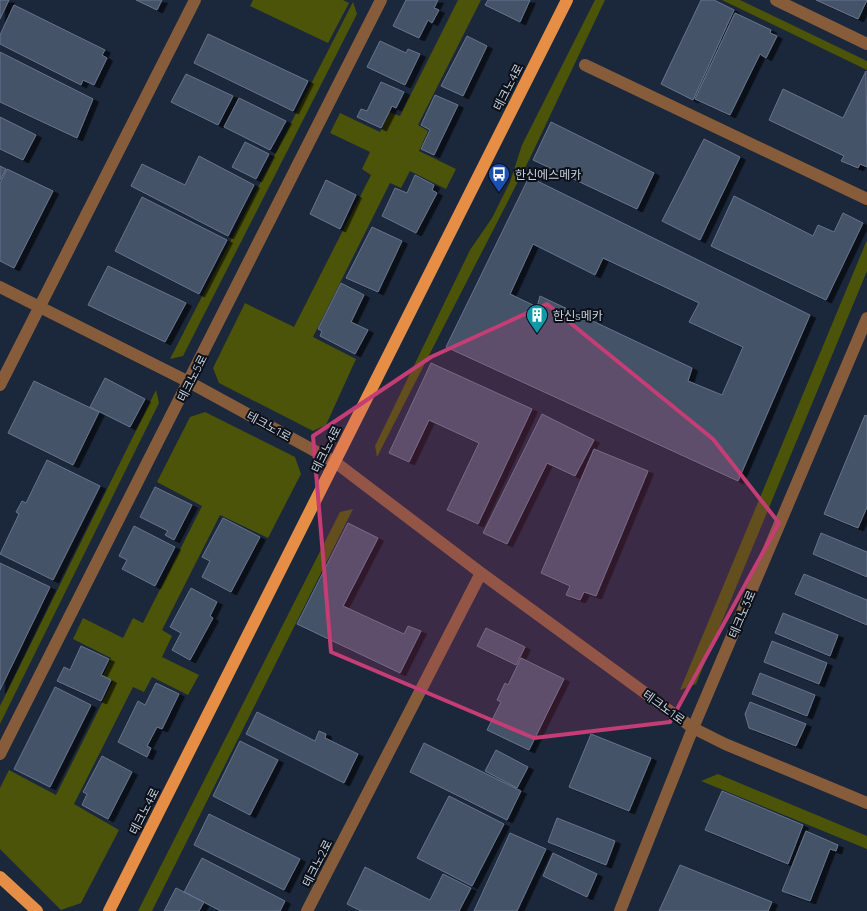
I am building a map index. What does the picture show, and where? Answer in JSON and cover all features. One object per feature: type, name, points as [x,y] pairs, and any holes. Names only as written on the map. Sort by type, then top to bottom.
[{"type":"main road","name":"테크노4로","points":[[109,911],[567,0]]},
{"type":"main road","points":[[0,877],[37,911]]},
{"type":"street","points":[[0,384],[195,0]]},
{"type":"street","name":"테크노5로","points":[[0,754],[381,0]]},
{"type":"street","points":[[776,0],[867,44]]},
{"type":"street","points":[[585,65],[867,199]]},
{"type":"street","name":"테크노1로","points":[[0,287],[189,382],[335,462],[481,573],[693,728],[725,744],[867,803]]},
{"type":"street","name":"테크노3로","points":[[620,911],[693,728],[867,318]]},
{"type":"street","name":"테크노2로","points":[[307,911],[481,573]]},
{"type":"highlighted area","points":[[547,304],[713,439],[779,523],[670,722],[534,738],[331,652],[313,436],[431,357]]},
{"type":"green space","points":[[253,0],[343,0],[349,3],[328,43],[250,6]]},
{"type":"green space","points":[[458,0],[481,0],[418,125],[428,131],[419,151],[456,169],[446,189],[410,171],[401,188],[390,183],[313,337],[356,359],[326,425],[313,431],[219,383],[213,368],[245,303],[294,327],[371,175],[362,169],[370,152],[330,133],[340,113],[380,132],[389,112],[400,116]]},
{"type":"green space","points":[[595,0],[605,0],[529,160],[377,457],[375,446],[470,250],[492,218],[510,182],[522,145]]},
{"type":"green space","points":[[722,0],[740,0],[867,61],[867,70]]},
{"type":"green space","points":[[353,2],[357,14],[183,356],[170,359]]},
{"type":"green space","points":[[867,240],[867,271],[696,684],[680,690]]},
{"type":"green space","points":[[156,390],[159,403],[0,724],[0,706]]},
{"type":"green space","points":[[205,412],[295,457],[301,474],[268,538],[220,515],[162,630],[172,636],[162,657],[199,675],[188,695],[152,677],[144,692],[133,687],[74,804],[119,830],[81,903],[61,910],[0,849],[0,788],[9,770],[56,795],[113,681],[103,676],[111,658],[73,639],[83,618],[123,638],[133,618],[143,623],[202,506],[157,482],[190,417]]},
{"type":"green space","points":[[353,509],[152,911],[138,911],[340,512]]},
{"type":"green space","points":[[718,774],[867,836],[867,849],[701,781]]},
{"type":"building","points":[[0,0],[9,0],[0,19]]},
{"type":"building","points":[[136,0],[162,0],[157,10]]},
{"type":"building","points":[[406,0],[438,0],[434,8],[439,10],[432,23],[428,20],[419,38],[393,26]]},
{"type":"building","points":[[488,0],[530,0],[520,22],[485,5]]},
{"type":"building","points":[[701,0],[714,0],[734,10],[693,100],[661,84]]},
{"type":"building","points":[[816,0],[867,0],[858,19]]},
{"type":"building","points":[[14,5],[105,50],[102,55],[107,58],[94,85],[83,80],[81,85],[0,44],[0,35]]},
{"type":"building","points":[[735,13],[771,30],[770,33],[777,36],[766,58],[760,54],[730,115],[695,99]]},
{"type":"building","points":[[208,34],[308,81],[293,111],[194,63]]},
{"type":"building","points":[[467,36],[487,46],[463,96],[441,86]]},
{"type":"building","points":[[380,41],[406,53],[408,49],[420,54],[405,85],[367,67]]},
{"type":"building","points":[[0,52],[93,99],[77,138],[0,102]]},
{"type":"building","points":[[866,71],[867,167],[860,164],[858,168],[841,161],[844,156],[769,120],[783,89],[843,118]]},
{"type":"building","points":[[186,74],[233,96],[218,125],[171,102]]},
{"type":"building","points":[[381,82],[404,92],[396,108],[392,106],[381,128],[357,117],[361,109],[367,111]]},
{"type":"building","points":[[435,95],[458,105],[434,155],[421,149],[430,130],[421,125]]},
{"type":"building","points":[[239,98],[286,121],[270,150],[224,127]]},
{"type":"building","points":[[0,117],[36,135],[23,160],[0,149]]},
{"type":"building","points":[[551,122],[654,173],[637,209],[533,160]]},
{"type":"building","points":[[704,139],[740,157],[700,240],[662,221]]},
{"type":"building","points":[[245,142],[269,154],[256,179],[232,167]]},
{"type":"building","points":[[199,156],[254,185],[228,236],[131,186],[142,164],[185,185]]},
{"type":"building","points":[[0,166],[6,169],[0,180]]},
{"type":"building","points":[[7,169],[53,191],[14,268],[0,261],[0,183]]},
{"type":"building","points":[[415,175],[434,185],[432,190],[437,193],[416,233],[382,216],[395,188],[407,193]]},
{"type":"building","name":"한신s메카","points":[[529,177],[810,315],[738,481],[446,347]],"holes":[[[533,244],[595,275],[603,258],[699,303],[689,322],[743,347],[722,395],[688,381],[692,368],[540,296],[537,307],[510,294]]]},
{"type":"building","points":[[326,180],[356,195],[340,229],[310,214]]},
{"type":"building","points":[[734,196],[813,236],[818,225],[834,232],[843,213],[863,223],[826,300],[711,246]]},
{"type":"building","points":[[142,197],[227,240],[199,294],[115,251]]},
{"type":"building","points":[[372,227],[402,241],[378,292],[346,278]]},
{"type":"building","points":[[108,266],[186,303],[165,342],[88,305]]},
{"type":"building","points":[[341,283],[364,295],[351,322],[368,330],[355,354],[320,336],[322,331],[318,329]]},
{"type":"building","points":[[431,363],[532,409],[478,524],[447,510],[479,443],[429,420],[409,462],[389,453]]},
{"type":"building","points":[[105,378],[145,399],[130,427],[90,407]]},
{"type":"building","points":[[34,381],[99,412],[73,465],[8,433]]},
{"type":"building","points":[[542,414],[594,440],[575,476],[547,463],[507,544],[483,533]]},
{"type":"building","points":[[865,415],[867,416],[867,507],[858,528],[824,514]]},
{"type":"building","points":[[594,449],[648,471],[596,596],[584,592],[580,600],[566,595],[570,586],[541,573]]},
{"type":"building","points":[[47,460],[100,486],[53,580],[0,554],[19,514],[16,512],[22,501],[26,503]]},
{"type":"building","points":[[155,487],[192,505],[174,540],[165,535],[168,531],[140,517]]},
{"type":"building","points":[[223,518],[260,537],[231,592],[202,577],[210,561],[202,557]]},
{"type":"building","points":[[348,523],[378,538],[343,606],[404,634],[408,626],[421,631],[400,673],[297,624]]},
{"type":"building","points":[[134,526],[175,547],[155,586],[122,569],[127,560],[119,556]]},
{"type":"building","points":[[821,533],[867,552],[867,577],[813,554]]},
{"type":"building","points":[[0,563],[50,587],[0,690]]},
{"type":"building","points":[[804,574],[867,600],[867,625],[795,594]]},
{"type":"building","points":[[191,588],[217,602],[210,616],[213,618],[190,660],[172,650],[181,633],[170,627]]},
{"type":"building","points":[[783,613],[838,635],[830,656],[775,633]]},
{"type":"building","points":[[486,628],[525,647],[516,665],[477,646]]},
{"type":"building","points":[[772,641],[827,663],[819,684],[764,662]]},
{"type":"building","points":[[81,646],[109,659],[101,675],[111,680],[101,701],[57,681],[64,667],[70,670]]},
{"type":"building","points":[[521,658],[564,679],[529,750],[487,730],[501,702],[497,700],[505,683],[508,685]]},
{"type":"building","points":[[760,673],[815,695],[807,716],[752,694]]},
{"type":"building","points":[[156,683],[179,694],[162,729],[157,727],[147,746],[151,748],[147,757],[118,742],[138,701],[145,705]]},
{"type":"building","points":[[55,687],[91,705],[50,787],[14,769]]},
{"type":"building","points":[[750,702],[806,724],[796,746],[749,728],[745,714]]},
{"type":"building","points":[[257,712],[315,741],[319,731],[326,734],[325,738],[358,754],[344,783],[246,734]]},
{"type":"building","points":[[591,734],[651,758],[629,811],[569,787]]},
{"type":"building","points":[[240,741],[278,760],[250,815],[213,796]]},
{"type":"building","points":[[424,743],[521,791],[507,820],[410,772]]},
{"type":"building","points":[[496,750],[528,767],[517,788],[485,771]]},
{"type":"building","points":[[102,756],[132,772],[108,819],[82,805],[87,794],[83,792]]},
{"type":"building","points":[[722,791],[803,825],[788,864],[705,830]]},
{"type":"building","points":[[449,796],[504,824],[472,886],[417,858]]},
{"type":"building","points":[[209,814],[300,859],[284,890],[194,845]]},
{"type":"building","points":[[557,818],[615,841],[606,865],[548,842]]},
{"type":"building","points":[[806,831],[838,845],[836,851],[830,849],[810,901],[782,891]]},
{"type":"building","points":[[510,833],[546,849],[517,911],[474,911]]},
{"type":"building","points":[[553,853],[597,874],[587,897],[543,876]]},
{"type":"building","points":[[202,858],[285,901],[280,911],[221,911],[184,892]]},
{"type":"building","points":[[680,865],[772,902],[768,911],[659,911]]},
{"type":"building","points":[[365,867],[430,900],[443,874],[471,888],[459,911],[361,911],[347,904]]},
{"type":"building","points":[[176,888],[204,902],[199,911],[164,911]]},
{"type":"place","name":"한신에스메카","points":[[499,193]]},
{"type":"place","name":"한신s메카","points":[[537,334]]}]
